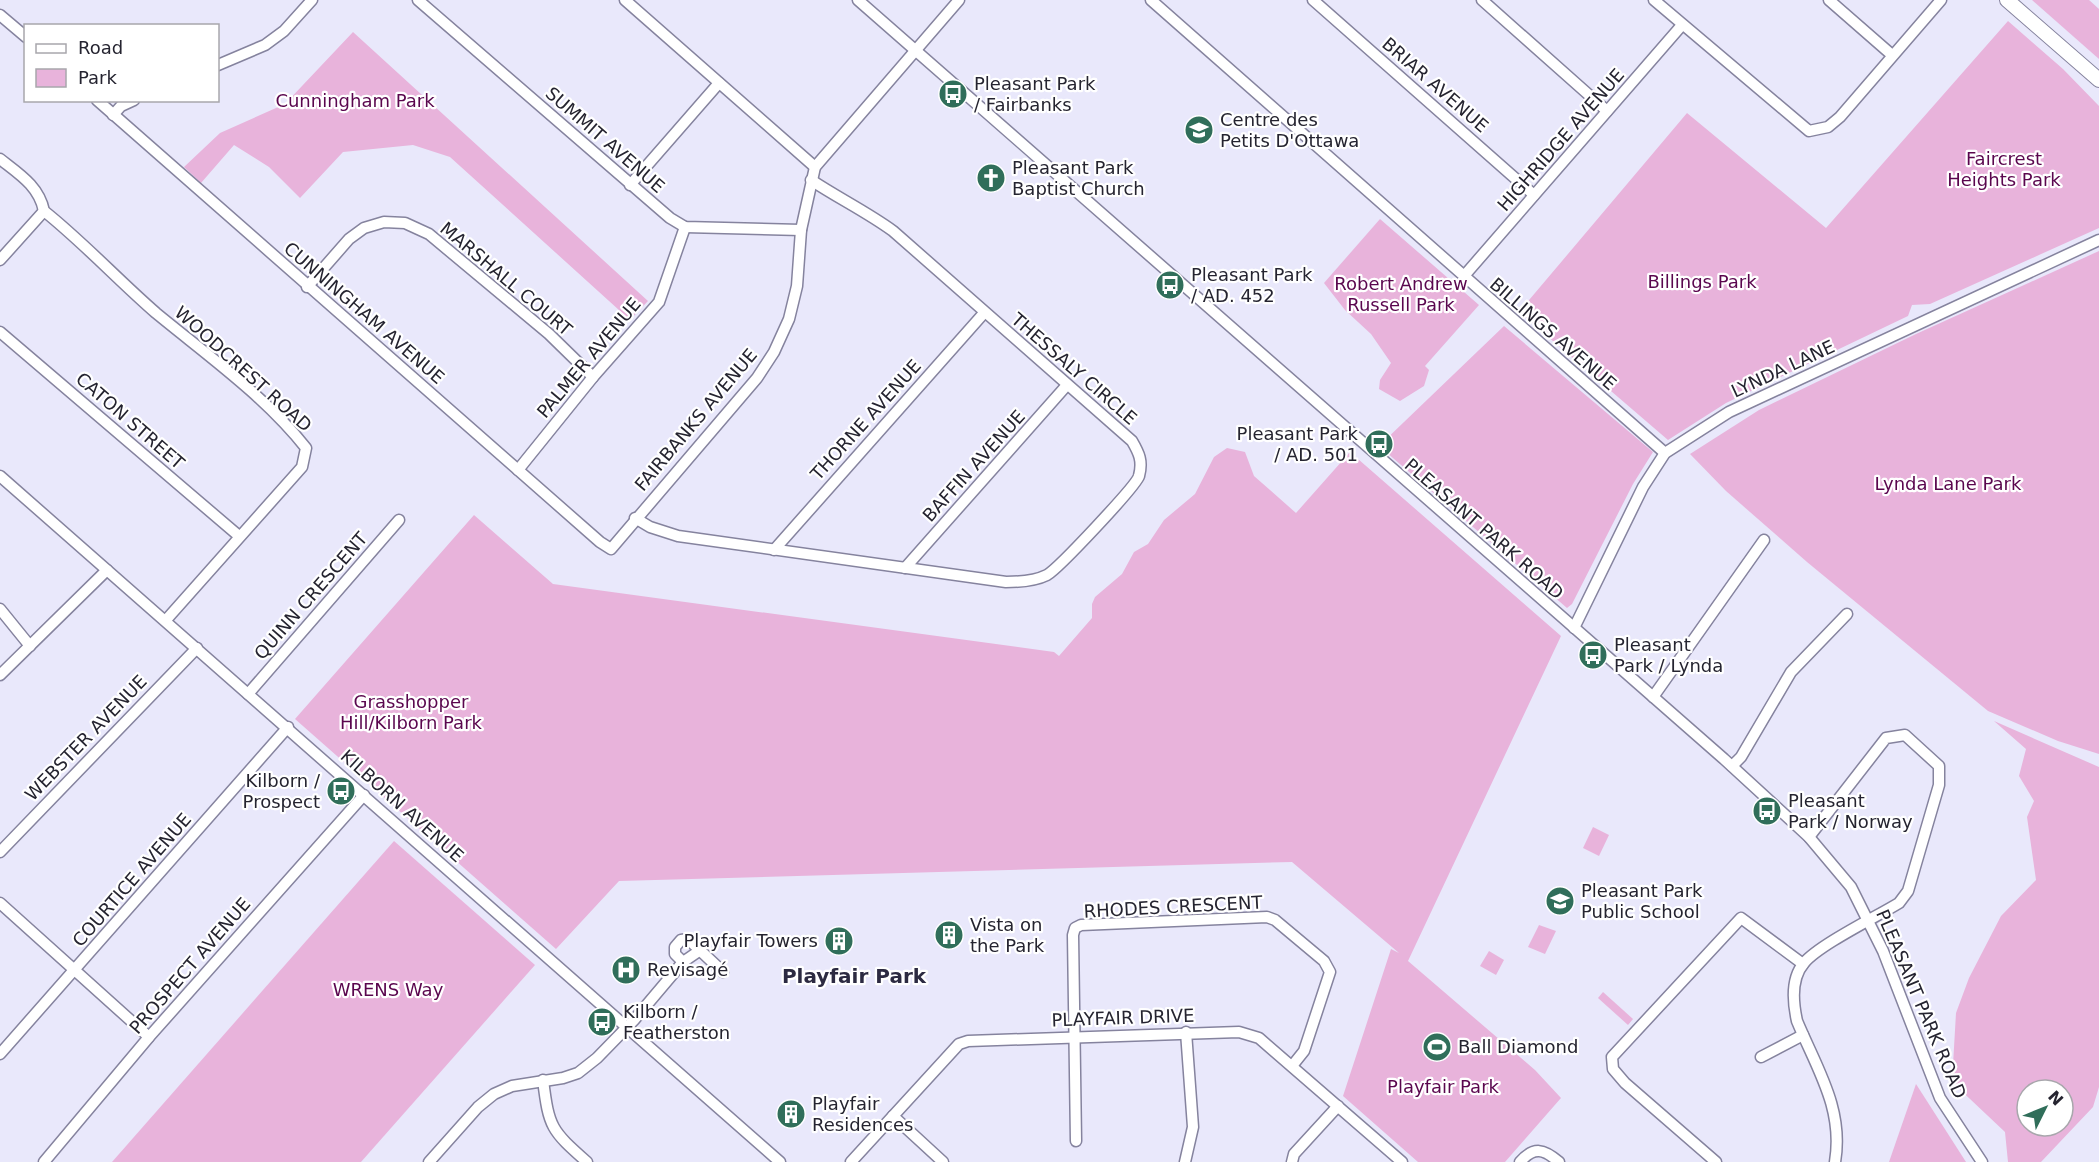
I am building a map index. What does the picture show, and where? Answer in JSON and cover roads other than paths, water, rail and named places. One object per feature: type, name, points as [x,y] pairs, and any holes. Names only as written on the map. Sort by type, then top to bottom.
[{"type":"main road","points":[[2007,0],[2099,80]]},
{"type":"street","points":[[219,65],[265,45],[284,31],[312,0]]},
{"type":"street","name":"SUMMIT AVENUE","points":[[418,0],[630,185],[670,218],[685,227]]},
{"type":"street","points":[[625,0],[815,167]]},
{"type":"street","name":"PLEASANT PARK ROAD","points":[[858,0],[1732,766],[1809,837],[1851,887],[1869,922],[1940,1098],[1983,1162]]},
{"type":"street","name":"FAIRBANKS AVENUE","points":[[611,549],[635,518],[757,378],[774,352],[789,319],[797,286],[801,230],[815,167],[959,0]]},
{"type":"street","name":"BILLINGS AVENUE","points":[[1151,0],[1665,453]]},
{"type":"street","name":"BRIAR AVENUE","points":[[1313,0],[1534,195]]},
{"type":"street","points":[[1482,0],[1607,111]]},
{"type":"street","points":[[1654,0],[1809,131],[1828,127],[1840,117],[1941,0]]},
{"type":"street","points":[[1829,0],[1892,56]]},
{"type":"street","points":[[0,15],[24,35]]},
{"type":"street","name":"HIGHRIDGE AVENUE","points":[[1464,276],[1682,25]]},
{"type":"street","points":[[630,185],[719,83]]},
{"type":"street","name":"CUNNINGHAM AVENUE","points":[[99,102],[611,549]]},
{"type":"street","points":[[113,115],[121,106],[130,102]]},
{"type":"street","name":"WOODCREST ROAD","points":[[0,159],[32,184],[41,197],[44,211],[154,311],[237,381],[295,434],[306,448],[302,467],[166,620]]},
{"type":"street","name":"THESSALY CIRCLE","points":[[635,518],[678,536],[1006,582],[1026,581],[1047,575],[1064,561],[1138,479],[1141,459],[1132,441],[893,231],[867,212],[838,198],[811,180]]},
{"type":"street","points":[[0,260],[44,211]]},
{"type":"street","name":"MARSHALL COURT","points":[[308,286],[350,239],[364,228],[384,222],[405,222],[429,234],[549,334],[593,376]]},
{"type":"street","points":[[685,227],[801,230]]},
{"type":"street","name":"PALMER AVENUE","points":[[518,470],[593,376],[659,302],[685,227]]},
{"type":"street","name":"LYNDA LANE","points":[[1574,628],[1643,487],[1665,453],[1729,412],[2099,240]]},
{"type":"street","name":"THORNE AVENUE","points":[[774,550],[984,313]]},
{"type":"street","name":"CATON STREET","points":[[0,332],[239,536]]},
{"type":"street","name":"BAFFIN AVENUE","points":[[905,568],[1067,385]]},
{"type":"street","name":"KILBORN AVENUE","points":[[0,476],[780,1162]]},
{"type":"street","name":"QUINN CRESCENT","points":[[248,694],[399,520]]},
{"type":"street","points":[[1653,697],[1764,540]]},
{"type":"street","points":[[0,675],[107,570]]},
{"type":"street","points":[[0,609],[30,646]]},
{"type":"street","points":[[1732,766],[1741,757],[1791,672],[1847,614]]},
{"type":"street","name":"WEBSTER AVENUE","points":[[0,852],[197,648]]},
{"type":"street","name":"COURTICE AVENUE","points":[[0,1054],[288,727]]},
{"type":"street","points":[[1809,837],[1886,738],[1905,735],[1939,766],[1939,785],[1908,891],[1899,903],[1817,951],[1803,964],[1795,982],[1794,1008],[1834,1108],[1838,1141],[1834,1162]]},
{"type":"street","name":"PROSPECT AVENUE","points":[[44,1162],[149,1037],[364,795]]},
{"type":"street","points":[[0,903],[149,1037]]},
{"type":"street","name":"RHODES CRESCENT","points":[[1076,1036],[1072,978],[1075,928],[1081,925],[1267,916],[1275,920],[1324,961],[1330,972],[1304,1051],[1292,1066]]},
{"type":"street","points":[[1716,1162],[1625,1083],[1612,1069],[1612,1057],[1741,918],[1803,964]]},
{"type":"street","points":[[683,962],[674,951],[681,940],[691,941],[723,972]]},
{"type":"street","points":[[429,1162],[478,1107],[494,1094],[512,1086],[563,1078],[578,1073],[597,1058],[683,962],[699,951]]},
{"type":"street","points":[[1185,1162],[1193,1127],[1186,1032]]},
{"type":"street","name":"PLAYFAIR DRIVE","points":[[851,1162],[959,1044],[968,1041],[1186,1032],[1239,1032],[1259,1038],[1402,1162]]},
{"type":"street","points":[[1761,1057],[1803,1035]]},
{"type":"street","points":[[1076,1036],[1076,1141]]},
{"type":"street","points":[[543,1080],[552,1127],[564,1144],[587,1162]]},
{"type":"street","points":[[1292,1162],[1294,1154],[1338,1106]]},
{"type":"street","points":[[892,1116],[943,1162]]},
{"type":"street","points":[[1520,1162],[1532,1151],[1540,1150],[1547,1152],[1559,1162]]},
{"type":"place","name":"Pleasant Park / Fairbanks","points":[[953,94]]},
{"type":"place","name":"Centre des Petits D'Ottawa","points":[[1199,130]]},
{"type":"place","name":"Pleasant Park Baptist Church","points":[[991,178]]},
{"type":"place","name":"Pleasant Park / AD. 452","points":[[1170,285]]},
{"type":"place","name":"Pleasant Park / AD. 501","points":[[1379,444]]},
{"type":"place","name":"Pleasant Park / Lynda","points":[[1593,655]]},
{"type":"place","name":"Kilborn / Prospect","points":[[341,791]]},
{"type":"place","name":"Pleasant Park / Norway","points":[[1767,811]]},
{"type":"place","name":"Pleasant Park Public School","points":[[1560,901]]},
{"type":"place","name":"Vista on the Park","points":[[949,935]]},
{"type":"place","name":"Playfair Towers","points":[[839,941]]},
{"type":"place","name":"Revisagé","points":[[626,970]]},
{"type":"place","name":"Kilborn / Featherston","points":[[602,1022]]},
{"type":"place","name":"Ball Diamond","points":[[1437,1047]]},
{"type":"place","name":"Playfair Residences","points":[[791,1114]]},
{"type":"district","name":"Playfair Park","points":[[854,976]]},
{"type":"park label","name":"Cunningham Park","points":[[355,101]]},
{"type":"park label","name":"Faircrest Heights Park","points":[[2004,169]]},
{"type":"park label","name":"Billings Park","points":[[1702,282]]},
{"type":"park label","name":"Robert Andrew Russell Park","points":[[1401,294]]},
{"type":"park label","name":"Lynda Lane Park","points":[[1948,484]]},
{"type":"park label","name":"Grasshopper Hill/Kilborn Park","points":[[411,712]]},
{"type":"park label","name":"WRENS Way","points":[[388,990]]}]
